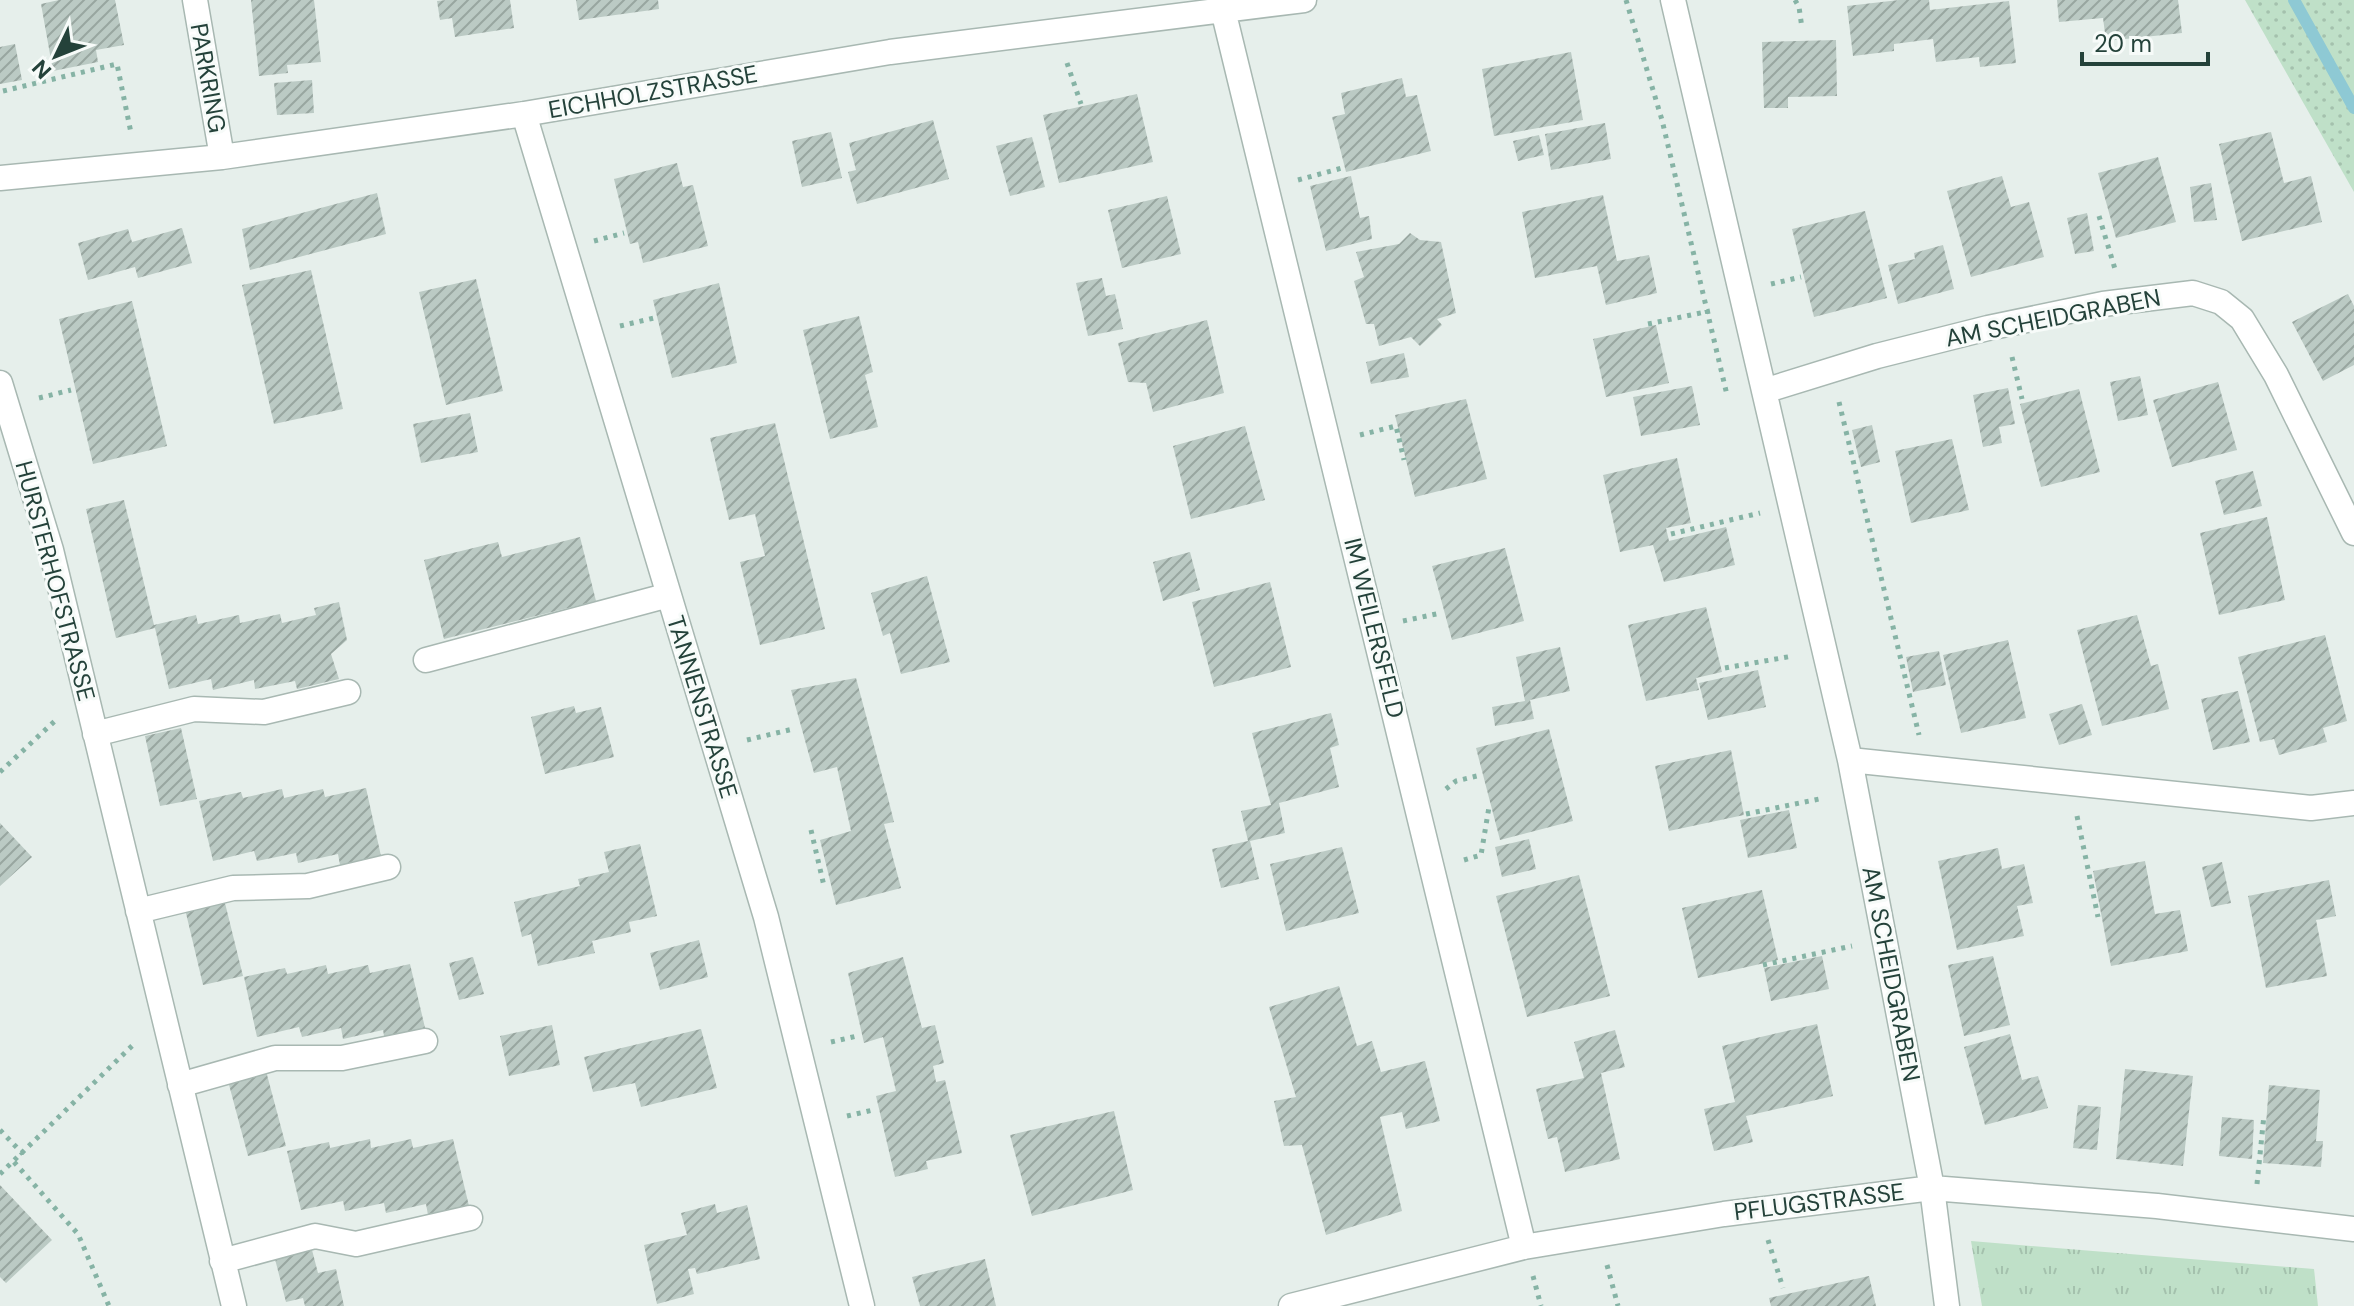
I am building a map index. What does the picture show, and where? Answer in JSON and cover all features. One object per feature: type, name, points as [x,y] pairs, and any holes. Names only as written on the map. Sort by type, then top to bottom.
[{"type":"street","name":"PARKRING","points":[[195,0],[222,157]]},
{"type":"street","name":"EICHHOLZSTRASSE","points":[[0,178],[222,157],[524,114],[890,52],[1304,0]]},
{"type":"street","name":"AM SCHEIDGRABEN","points":[[1673,0],[1850,760],[1932,1188],[1947,1306]]},
{"type":"street","name":"IM WEILERSFELD","points":[[1223,10],[1524,1247]]},
{"type":"street","name":"TANNENSTRASSE","points":[[524,114],[766,917],[862,1306]]},
{"type":"street","name":"AM SCHEIDGRABEN","points":[[1764,391],[2004,324],[2124,301],[2193,293],[2221,302],[2242,319],[2276,375],[2354,533]]},
{"type":"street","name":"HURSTERHOFSTRASSE","points":[[0,383],[51,550],[234,1306]]},
{"type":"street","points":[[426,660],[669,595]]},
{"type":"street","name":"HURSTERHOFSTRASSE","points":[[95,734],[194,709],[264,712],[348,692]]},
{"type":"street","points":[[1850,760],[2311,808],[2354,803]]},
{"type":"street","points":[[138,911],[233,888],[308,886],[388,867]]},
{"type":"street","points":[[180,1085],[275,1058],[342,1058],[425,1041]]},
{"type":"street","name":"PFLUGSTRASSE","points":[[1291,1306],[1524,1247],[1759,1210],[1932,1188],[2157,1206],[2354,1229]]},
{"type":"street","points":[[222,1261],[315,1236],[356,1244],[470,1218]]},
{"type":"path","points":[[1626,0],[1662,120],[1727,398]]},
{"type":"path","points":[[1795,0],[1802,28]]},
{"type":"path","points":[[1057,31],[1081,104]]},
{"type":"path","points":[[3,91],[117,64],[138,165]]},
{"type":"path","points":[[1266,189],[1342,168]]},
{"type":"path","points":[[2099,216],[2124,301]]},
{"type":"path","points":[[1648,324],[1744,304]]},
{"type":"path","points":[[2004,324],[2022,399]]},
{"type":"path","points":[[1831,370],[1927,768]]},
{"type":"path","points":[[1328,443],[1396,426],[1404,460]]},
{"type":"path","points":[[1752,499],[1759,528]]},
{"type":"path","points":[[1671,534],[1793,506]]},
{"type":"path","points":[[1786,642],[1793,670]]},
{"type":"path","points":[[1725,668],[1826,650]]},
{"type":"path","points":[[0,772],[86,693]]},
{"type":"path","points":[[715,749],[793,729]]},
{"type":"path","points":[[0,759],[7,766]]},
{"type":"path","points":[[2071,783],[2098,917]]},
{"type":"path","points":[[1820,784],[1827,810]]},
{"type":"path","points":[[1746,814],[1856,791]]},
{"type":"path","points":[[1432,869],[1481,855],[1489,807]]},
{"type":"path","points":[[811,830],[824,886]]},
{"type":"path","points":[[1763,965],[1854,946],[1851,932]]},
{"type":"path","points":[[0,1174],[163,1016]]},
{"type":"path","points":[[2254,1217],[2264,1115]]},
{"type":"path","points":[[0,1130],[23,1154]]},
{"type":"path","points":[[14,1162],[78,1234],[109,1306]]},
{"type":"path","points":[[1759,1210],[1783,1288]]},
{"type":"green space","points":[[2245,0],[2354,0],[2354,192]]},
{"type":"green space","points":[[1971,1241],[2314,1269],[2318,1306],[1982,1306]]},
{"type":"building","points":[[59,0],[115,0],[124,45],[96,50],[98,62],[53,71],[41,4]]},
{"type":"building","points":[[251,0],[314,0],[321,62],[287,65],[288,73],[259,76]]},
{"type":"building","points":[[510,0],[514,28],[455,37],[452,18],[440,20],[437,1]]},
{"type":"building","points":[[576,0],[658,0],[659,9],[579,20]]},
{"type":"building","points":[[1929,0],[1930,10],[2009,1],[2016,63],[1980,67],[1979,57],[1936,62],[1933,39],[1894,44],[1894,51],[1853,56],[1847,6]]},
{"type":"building","points":[[2057,0],[2178,0],[2182,33],[2106,41],[2103,18],[2059,22]]},
{"type":"building","points":[[1836,40],[1837,96],[1788,97],[1788,108],[1764,108],[1762,42]]},
{"type":"building","points":[[15,44],[22,80],[0,84],[0,47]]},
{"type":"building","points":[[1571,52],[1583,120],[1494,136],[1482,69]]},
{"type":"building","points":[[1402,78],[1406,97],[1417,95],[1431,151],[1346,172],[1332,117],[1345,114],[1341,93]]},
{"type":"building","points":[[312,80],[314,113],[277,115],[274,83]]},
{"type":"building","points":[[1137,94],[1153,162],[1059,183],[1043,115]]},
{"type":"building","points":[[933,120],[949,179],[857,204],[848,172],[856,170],[849,143]]},
{"type":"building","points":[[1605,123],[1611,159],[1551,170],[1545,134]]},
{"type":"building","points":[[831,132],[842,178],[802,187],[792,141]]},
{"type":"building","points":[[2271,132],[2284,183],[2311,176],[2322,222],[2242,241],[2219,144]]},
{"type":"building","points":[[1539,135],[1544,155],[1518,161],[1513,141]]},
{"type":"building","points":[[1032,137],[1045,187],[1010,196],[996,146]]},
{"type":"building","points":[[2158,157],[2176,222],[2116,238],[2098,173]]},
{"type":"building","points":[[677,163],[683,187],[693,185],[708,246],[643,263],[638,242],[630,244],[614,179]]},
{"type":"building","points":[[1351,176],[1360,218],[1369,216],[1372,239],[1326,251],[1310,186]]},
{"type":"building","points":[[2002,176],[2011,207],[2029,202],[2044,257],[1971,277],[1947,191]]},
{"type":"building","points":[[2211,183],[2217,220],[2194,222],[2190,187]]},
{"type":"building","points":[[377,193],[386,234],[250,270],[242,229]]},
{"type":"building","points":[[1603,195],[1617,261],[1649,255],[1657,293],[1606,305],[1597,266],[1535,278],[1522,212]]},
{"type":"building","points":[[1167,196],[1181,254],[1122,268],[1108,210]]},
{"type":"building","points":[[1865,211],[1887,298],[1814,317],[1792,229]]},
{"type":"building","points":[[2087,213],[2094,251],[2075,254],[2067,218]]},
{"type":"building","points":[[182,228],[192,263],[138,278],[135,267],[88,280],[78,243],[128,229],[132,242]]},
{"type":"building","points":[[1410,233],[1420,240],[1441,242],[1456,313],[1437,319],[1442,325],[1420,346],[1411,337],[1379,346],[1374,324],[1366,324],[1354,281],[1364,277],[1356,252],[1399,244]]},
{"type":"building","points":[[1943,245],[1954,289],[1898,304],[1888,265],[1915,259],[1914,253]]},
{"type":"building","points":[[311,270],[343,409],[274,424],[242,285]]},
{"type":"building","points":[[1102,278],[1106,296],[1115,294],[1123,329],[1088,336],[1076,283]]},
{"type":"building","points":[[476,279],[503,391],[446,405],[419,292]]},
{"type":"building","points":[[719,283],[737,363],[672,378],[653,300]]},
{"type":"building","points":[[2348,294],[2354,306],[2354,365],[2323,381],[2292,322]]},
{"type":"building","points":[[132,301],[167,446],[93,464],[59,319]]},
{"type":"building","points":[[859,316],[873,372],[865,375],[878,427],[830,439],[803,330]]},
{"type":"building","points":[[1207,320],[1224,393],[1153,412],[1146,383],[1128,382],[1118,343]]},
{"type":"building","points":[[1656,325],[1669,383],[1606,397],[1593,339]]},
{"type":"building","points":[[1404,353],[1409,377],[1371,384],[1366,362]]},
{"type":"building","points":[[2140,376],[2148,415],[2118,421],[2110,382]]},
{"type":"building","points":[[2218,382],[2237,450],[2172,467],[2153,400]]},
{"type":"building","points":[[1692,386],[1700,425],[1641,436],[1633,397]]},
{"type":"building","points":[[2008,388],[2015,424],[1999,427],[2002,443],[1983,447],[1973,395]]},
{"type":"building","points":[[2079,389],[2100,472],[2041,487],[2020,404]]},
{"type":"building","points":[[1466,399],[1487,479],[1415,497],[1395,415]]},
{"type":"building","points":[[470,413],[478,452],[421,463],[413,424]]},
{"type":"building","points":[[775,423],[825,629],[760,645],[740,562],[765,556],[755,514],[729,520],[710,438]]},
{"type":"building","points":[[1872,425],[1880,462],[1861,467],[1852,430]]},
{"type":"building","points":[[1245,426],[1265,500],[1191,519],[1173,446]]},
{"type":"building","points":[[1952,439],[1969,510],[1911,523],[1895,451]]},
{"type":"building","points":[[1677,458],[1691,523],[1666,528],[1669,541],[1726,527],[1735,565],[1664,582],[1653,545],[1620,552],[1603,475]]},
{"type":"building","points":[[2253,471],[2262,506],[2224,515],[2215,481]]},
{"type":"building","points":[[124,500],[154,625],[196,615],[198,624],[239,615],[240,623],[280,614],[282,623],[316,615],[314,608],[339,602],[347,640],[331,654],[339,679],[297,689],[295,681],[255,689],[254,680],[213,690],[211,679],[169,689],[155,628],[116,638],[86,509]]},
{"type":"building","points":[[2267,517],[2285,600],[2219,615],[2200,533]]},
{"type":"building","points":[[580,537],[596,601],[444,639],[424,560],[498,542],[502,557]]},
{"type":"building","points":[[1505,548],[1524,621],[1452,640],[1432,566]]},
{"type":"building","points":[[1190,552],[1200,590],[1163,601],[1153,562]]},
{"type":"building","points":[[927,576],[950,662],[901,674],[890,633],[883,636],[871,593]]},
{"type":"building","points":[[1270,582],[1291,667],[1214,687],[1192,602]]},
{"type":"building","points":[[1706,607],[1722,672],[1696,678],[1699,690],[1646,701],[1628,625]]},
{"type":"building","points":[[2137,615],[2151,666],[2158,664],[2169,709],[2102,726],[2077,630]]},
{"type":"building","points":[[2325,635],[2347,721],[2323,728],[2327,742],[2279,755],[2274,739],[2260,742],[2238,657]]},
{"type":"building","points":[[2008,640],[2026,718],[1961,733],[1943,655]]},
{"type":"building","points":[[1560,647],[1570,691],[1530,700],[1534,719],[1495,726],[1492,707],[1525,701],[1516,657]]},
{"type":"building","points":[[1939,651],[1946,685],[1913,692],[1906,657]]},
{"type":"building","points":[[1758,670],[1766,707],[1708,720],[1699,683]]},
{"type":"building","points":[[856,678],[894,822],[884,824],[901,888],[836,905],[820,840],[851,831],[837,767],[814,773],[791,690]]},
{"type":"building","points":[[2238,691],[2250,742],[2213,750],[2201,699]]},
{"type":"building","points":[[2082,704],[2092,735],[2059,745],[2049,714]]},
{"type":"building","points":[[574,706],[576,713],[601,707],[614,757],[545,774],[531,717]]},
{"type":"building","points":[[1331,713],[1339,745],[1330,748],[1339,787],[1279,803],[1285,833],[1250,841],[1259,879],[1221,888],[1212,849],[1248,841],[1241,811],[1271,805],[1252,733]]},
{"type":"building","points":[[181,728],[197,799],[160,806],[145,736]]},
{"type":"building","points":[[1549,729],[1573,821],[1500,840],[1476,748]]},
{"type":"building","points":[[1731,750],[1744,815],[1669,831],[1655,766]]},
{"type":"building","points":[[366,788],[381,856],[340,865],[338,854],[298,863],[296,853],[257,861],[254,851],[213,861],[199,801],[241,792],[243,798],[282,789],[284,798],[323,789],[325,797]]},
{"type":"building","points":[[1789,810],[1797,848],[1748,858],[1740,820]]},
{"type":"building","points":[[0,823],[32,857],[0,886]]},
{"type":"building","points":[[1529,839],[1536,869],[1502,877],[1495,847]]},
{"type":"building","points":[[640,844],[657,916],[629,922],[631,932],[592,941],[595,953],[538,966],[531,934],[522,937],[514,902],[580,886],[578,879],[609,872],[604,852]]},
{"type":"building","points":[[1342,847],[1359,913],[1286,931],[1270,864]]},
{"type":"building","points":[[1998,848],[2002,869],[2024,864],[2033,903],[2017,906],[2024,936],[1957,950],[1938,861]]},
{"type":"building","points":[[2145,861],[2155,914],[2180,910],[2188,951],[2111,966],[2093,871]]},
{"type":"building","points":[[2222,862],[2231,903],[2211,907],[2202,867]]},
{"type":"building","points":[[1579,875],[1610,996],[1527,1017],[1496,896]]},
{"type":"building","points":[[2329,880],[2336,916],[2316,920],[2327,976],[2266,988],[2248,896]]},
{"type":"building","points":[[1762,890],[1778,960],[1698,978],[1682,908]]},
{"type":"building","points":[[224,899],[243,976],[203,985],[185,909]]},
{"type":"building","points":[[699,940],[708,977],[660,990],[650,953]]},
{"type":"building","points":[[1822,956],[1829,989],[1771,1001],[1764,968]]},
{"type":"building","points":[[1993,956],[2010,1025],[1964,1036],[1948,965]]},
{"type":"building","points":[[473,957],[484,994],[459,1000],[449,963]]},
{"type":"building","points":[[903,957],[922,1028],[935,1025],[944,1063],[933,1066],[936,1082],[945,1080],[962,1153],[926,1161],[928,1169],[895,1177],[876,1096],[896,1091],[883,1037],[864,1043],[848,973]]},
{"type":"building","points":[[410,964],[426,1032],[385,1041],[383,1030],[343,1039],[341,1028],[302,1037],[299,1027],[257,1037],[244,977],[285,968],[287,974],[326,965],[328,974],[368,965],[370,973]]},
{"type":"building","points":[[1339,986],[1357,1046],[1372,1041],[1381,1072],[1425,1061],[1440,1121],[1406,1129],[1402,1112],[1380,1117],[1402,1211],[1326,1235],[1302,1145],[1284,1146],[1274,1101],[1296,1097],[1269,1007]]},
{"type":"building","points":[[1817,1024],[1833,1096],[1746,1116],[1753,1142],[1714,1151],[1704,1109],[1735,1102],[1722,1046]]},
{"type":"building","points":[[552,1025],[560,1065],[509,1076],[500,1036]]},
{"type":"building","points":[[701,1029],[717,1088],[641,1107],[635,1083],[593,1092],[584,1057]]},
{"type":"building","points":[[1615,1030],[1625,1067],[1601,1073],[1620,1159],[1565,1172],[1557,1137],[1548,1139],[1536,1089],[1584,1078],[1574,1042]]},
{"type":"building","points":[[2010,1034],[2022,1080],[2038,1076],[2048,1108],[1985,1125],[1964,1047]]},
{"type":"building","points":[[2125,1069],[2193,1076],[2183,1166],[2116,1159]]},
{"type":"building","points":[[266,1071],[286,1146],[248,1156],[228,1081]]},
{"type":"building","points":[[2269,1085],[2320,1090],[2316,1141],[2323,1141],[2321,1167],[2263,1163]]},
{"type":"building","points":[[2078,1105],[2101,1107],[2097,1150],[2073,1148]]},
{"type":"building","points":[[1114,1111],[1133,1190],[1032,1216],[1010,1135]]},
{"type":"building","points":[[2222,1117],[2254,1120],[2252,1159],[2219,1156]]},
{"type":"building","points":[[370,1139],[371,1148],[411,1139],[413,1148],[453,1139],[469,1206],[428,1215],[426,1204],[386,1213],[384,1203],[345,1211],[343,1201],[301,1210],[287,1151],[329,1142],[330,1148]]},
{"type":"building","points":[[0,1185],[52,1240],[6,1283],[0,1277]]},
{"type":"building","points":[[715,1204],[717,1213],[747,1205],[760,1259],[697,1274],[695,1268],[688,1269],[694,1294],[657,1304],[644,1245],[687,1235],[681,1213]]},
{"type":"building","points":[[312,1250],[318,1273],[336,1269],[344,1306],[305,1306],[303,1298],[286,1302],[275,1259]]},
{"type":"building","points":[[985,1259],[996,1306],[920,1306],[912,1277]]},
{"type":"building","points":[[1869,1276],[1876,1306],[1771,1306],[1769,1298]]},
{"type":"waterway","points":[[2294,0],[2354,108]]}]
